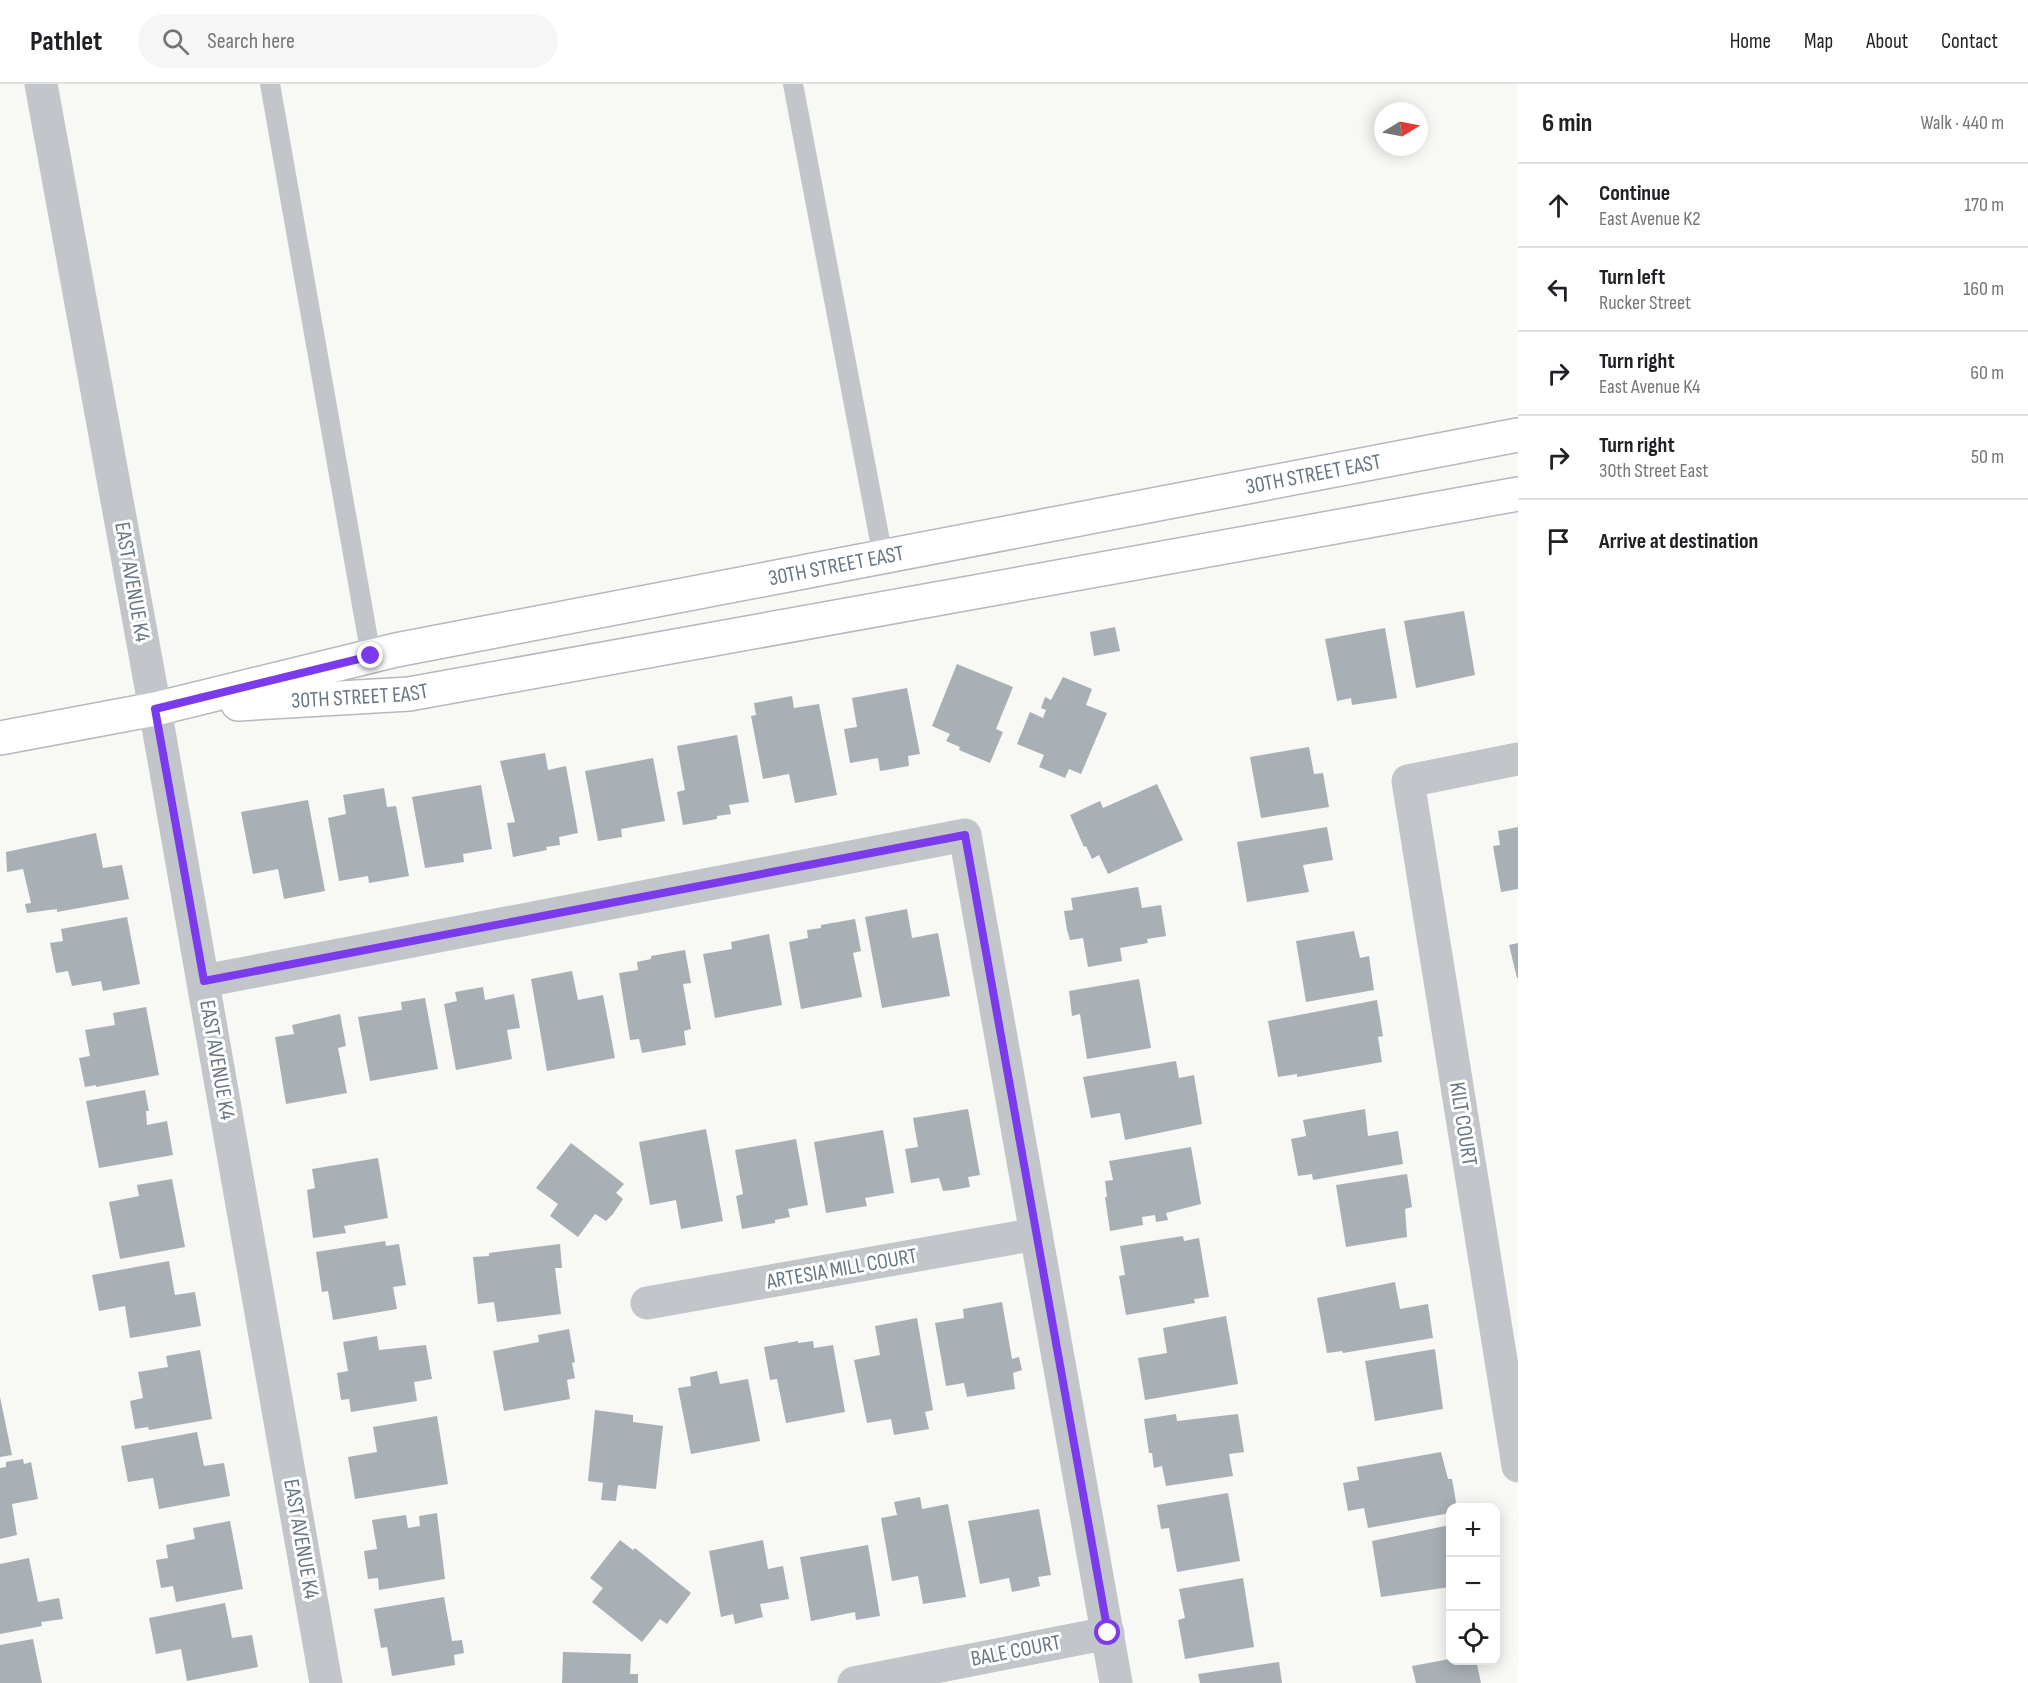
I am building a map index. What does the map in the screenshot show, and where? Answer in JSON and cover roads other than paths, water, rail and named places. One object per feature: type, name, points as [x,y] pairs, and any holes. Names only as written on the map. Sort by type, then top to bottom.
[{"type":"main road","name":"30TH STREET EAST","points":[[0,738],[155,709],[371,656],[1518,435]]},
{"type":"main road","name":"30TH STREET EAST","points":[[155,709],[409,694],[1518,494]]},
{"type":"street","name":"EAST AVENUE K4","points":[[41,84],[204,981],[326,1683]]},
{"type":"street","name":"KILT COURT","points":[[1518,759],[1408,781],[1518,1466]]},
{"type":"street","points":[[204,981],[965,835],[1116,1683]]},
{"type":"street","name":"ARTESIA MILL COURT","points":[[647,1303],[1036,1234]]},
{"type":"street","name":"BALE COURT","points":[[854,1683],[1108,1633]]},
{"type":"lane","points":[[270,84],[371,656]]},
{"type":"lane","points":[[793,84],[883,557]]}]
